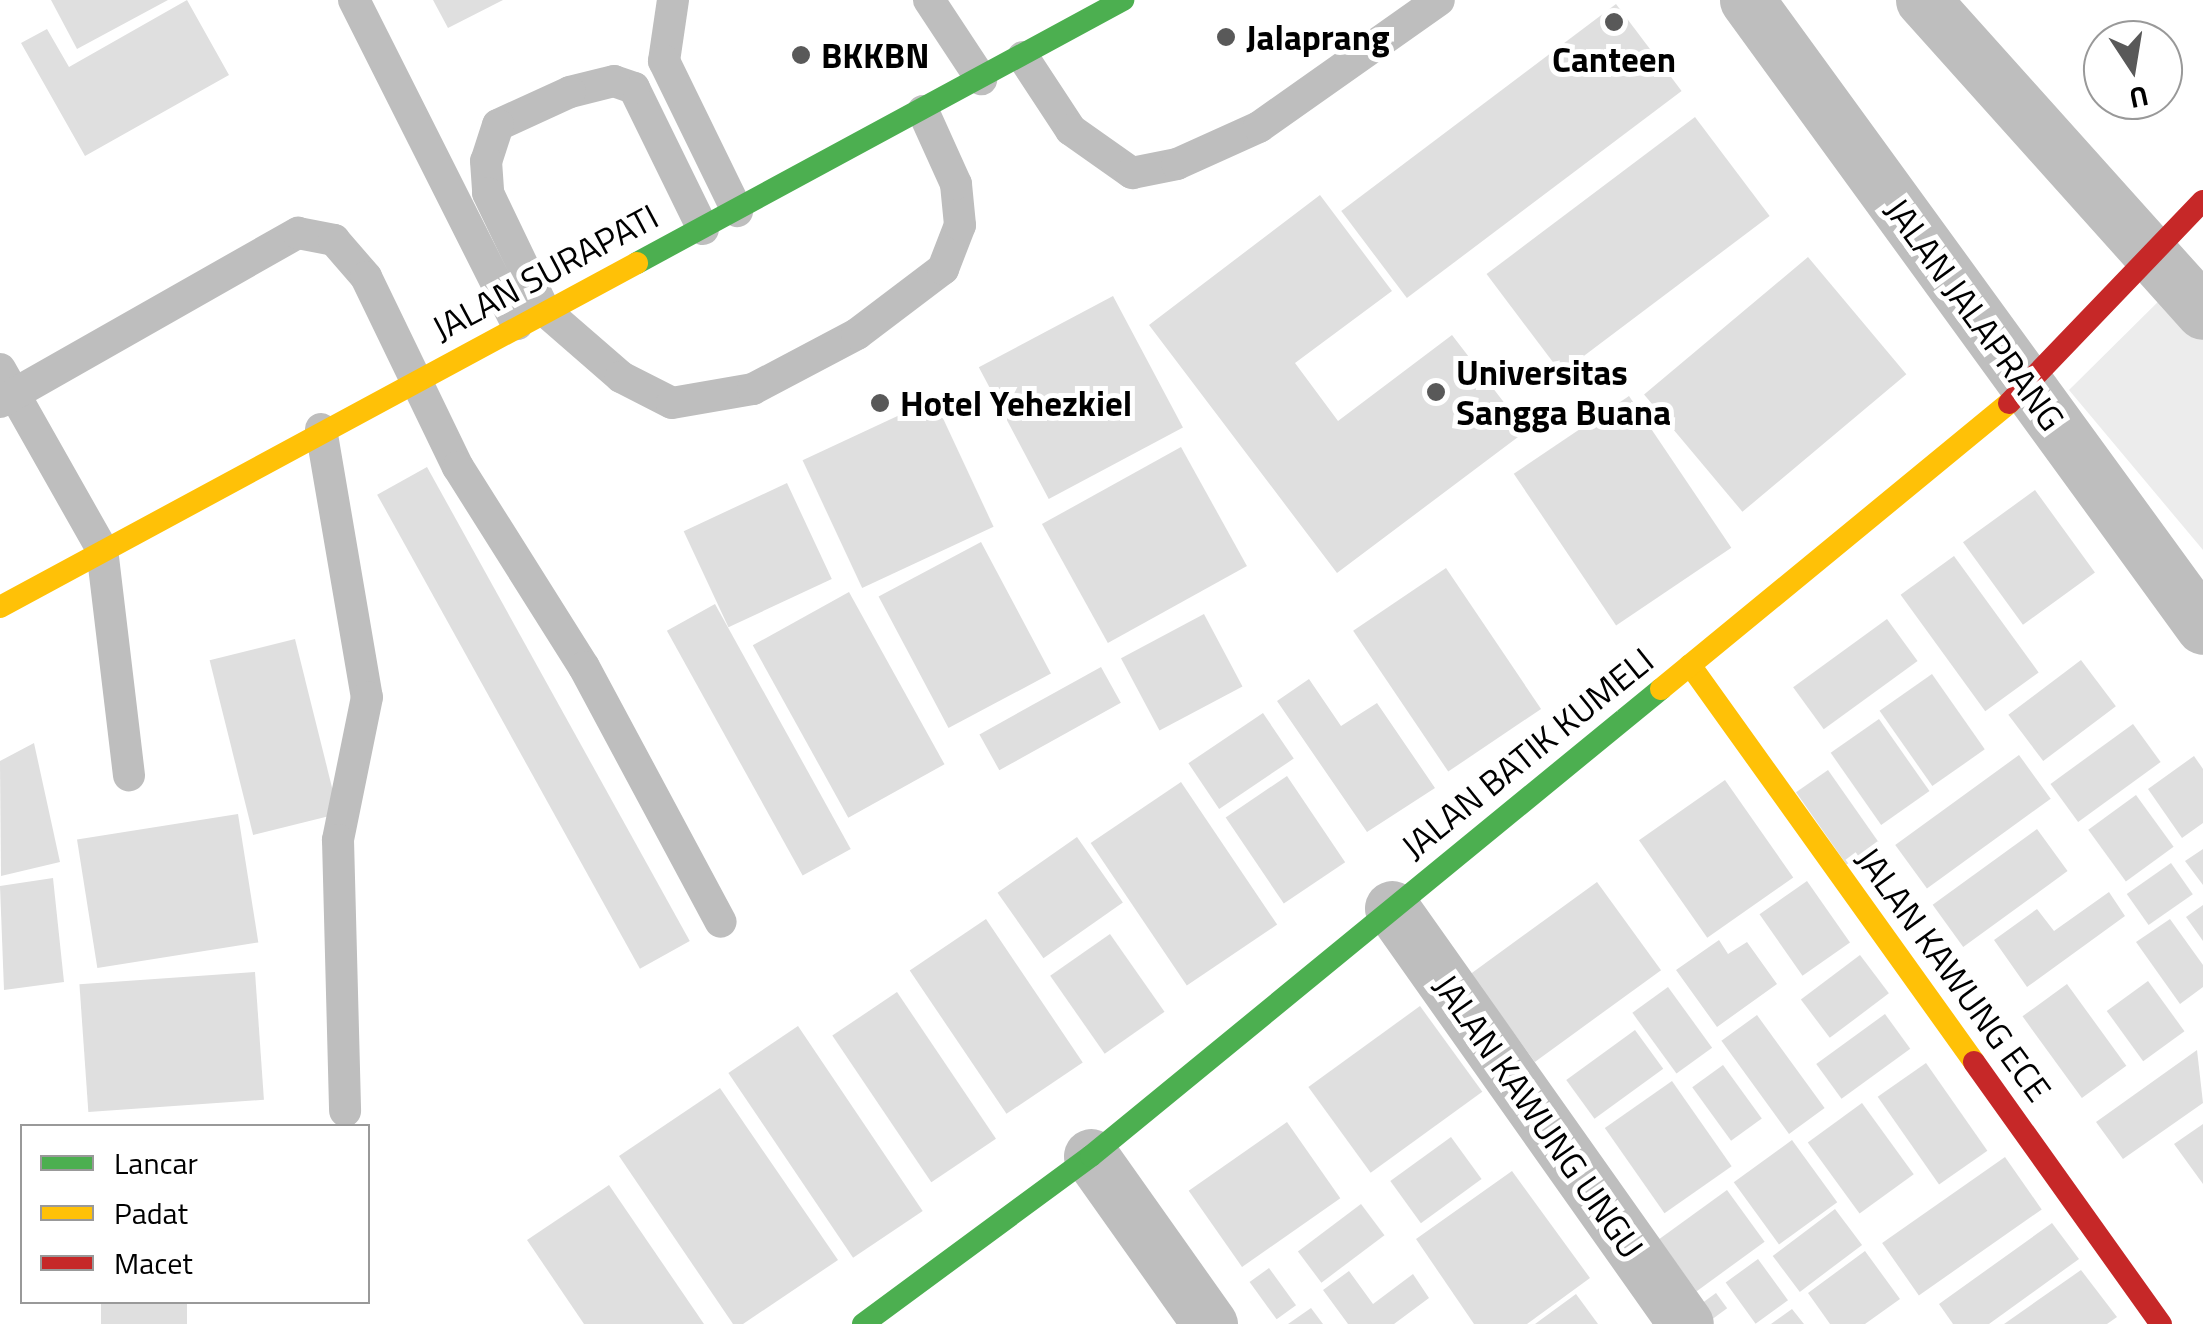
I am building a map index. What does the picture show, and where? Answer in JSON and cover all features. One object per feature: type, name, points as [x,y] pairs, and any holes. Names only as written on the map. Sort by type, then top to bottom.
[{"type":"main road","name":"JALAN SURAPATI","points":[[0,607],[320,429],[923,111],[981,78],[1046,30],[1123,0]]},
{"type":"main road","name":"JALAN BATIK KUMELI","points":[[864,1324],[1091,1156],[2029,387],[2203,201]]},
{"type":"main road","name":"JALAN KAWUNG ECE","points":[[1690,664],[2161,1324]]},
{"type":"street","name":"JALAN JALAPRANG","points":[[1747,0],[2203,627]]},
{"type":"street","points":[[1923,0],[2203,312]]},
{"type":"street","name":"JALAN KAWUNG UNGU","points":[[1392,908],[1686,1324]]},
{"type":"street","points":[[1091,1156],[1210,1324]]},
{"type":"lane","points":[[354,0],[530,317],[621,377],[672,403],[753,389],[857,334],[943,270],[960,225],[956,184],[923,111]]},
{"type":"lane","points":[[673,0],[664,60],[737,211]]},
{"type":"lane","points":[[929,0],[981,78]]},
{"type":"lane","points":[[1046,30],[1071,130],[1132,173],[1176,164],[1260,127],[1439,0]]},
{"type":"lane","points":[[530,317],[488,193],[486,161],[498,126],[570,92],[614,81],[634,88],[703,228]]},
{"type":"lane","points":[[129,775],[102,549],[5,389],[298,233],[334,240],[366,277],[458,467],[584,668],[721,922]]},
{"type":"lane","points":[[320,429],[367,697],[338,840],[345,1111]]},
{"type":"shaded area","points":[[2175,285],[2203,316],[2203,550],[2069,390]]},
{"type":"building","points":[[51,0],[168,0],[77,49]]},
{"type":"building","points":[[187,0],[229,75],[85,156],[21,43],[47,29],[69,67]]},
{"type":"building","points":[[433,0],[503,0],[448,28]]},
{"type":"building","points":[[1616,4],[1682,91],[1407,298],[1341,211]]},
{"type":"building","points":[[1695,117],[1770,216],[1561,373],[1487,274]]},
{"type":"building","name":"Universitas Sangga Buana","points":[[1320,195],[1392,291],[1295,363],[1338,421],[1452,335],[1526,431],[1337,573],[1149,325]]},
{"type":"building","points":[[1808,257],[1906,374],[1742,512],[1644,395]]},
{"type":"building","points":[[1113,296],[1183,428],[1049,499],[979,367]]},
{"type":"building","points":[[1629,396],[1731,548],[1616,625],[1514,474]]},
{"type":"building","points":[[934,399],[994,527],[862,588],[803,460]]},
{"type":"building","points":[[1181,447],[1247,566],[1108,643],[1042,524]]},
{"type":"building","points":[[427,467],[690,941],[640,969],[377,495]]},
{"type":"building","points":[[787,483],[832,579],[728,627],[684,531]]},
{"type":"building","points":[[2035,490],[2095,573],[2023,625],[1963,542]]},
{"type":"building","points":[[981,542],[1051,674],[949,728],[879,596]]},
{"type":"building","points":[[1954,556],[2039,672],[1985,711],[1901,595]]},
{"type":"building","points":[[1446,568],[1541,709],[1448,772],[1353,631]]},
{"type":"building","points":[[849,592],[945,764],[848,818],[753,645]]},
{"type":"building","points":[[715,604],[851,849],[803,876],[667,631]]},
{"type":"building","points":[[1204,614],[1242,686],[1159,731],[1121,658]]},
{"type":"building","points":[[1887,619],[1918,661],[1824,729],[1793,687]]},
{"type":"building","points":[[295,639],[339,814],[253,835],[210,660]]},
{"type":"building","points":[[2081,660],[2116,706],[2043,761],[2008,715]]},
{"type":"building","points":[[1101,667],[1121,703],[999,770],[979,734]]},
{"type":"building","points":[[1932,674],[1985,749],[1932,786],[1880,711]]},
{"type":"building","points":[[1309,679],[1341,726],[1377,703],[1435,788],[1367,832],[1277,701]]},
{"type":"building","points":[[1263,713],[1294,759],[1219,809],[1188,763]]},
{"type":"building","points":[[1879,719],[1929,791],[1881,825],[1831,753]]},
{"type":"building","points":[[2133,724],[2161,762],[2078,822],[2050,784]]},
{"type":"building","points":[[34,743],[60,862],[1,876],[0,761]]},
{"type":"building","points":[[2019,755],[2051,799],[1927,889],[1895,845]]},
{"type":"building","points":[[2194,756],[2203,769],[2203,823],[2182,838],[2148,789]]},
{"type":"building","points":[[1828,770],[1878,842],[1847,864],[1796,792]]},
{"type":"building","points":[[1287,776],[1345,862],[1284,904],[1226,817]]},
{"type":"building","points":[[1725,780],[1793,877],[1707,938],[1639,840]]},
{"type":"building","points":[[1181,782],[1277,925],[1187,986],[1091,843]]},
{"type":"building","points":[[2136,795],[2174,847],[2126,881],[2088,830]]},
{"type":"building","points":[[238,814],[258,942],[97,968],[77,839]]},
{"type":"building","points":[[2037,829],[2068,871],[1963,947],[1933,905]]},
{"type":"building","points":[[1077,837],[1123,903],[1043,958],[998,893]]},
{"type":"building","points":[[2203,849],[2203,885],[2185,861]]},
{"type":"building","points":[[2171,863],[2193,894],[2149,925],[2127,894]]},
{"type":"building","points":[[53,878],[64,982],[4,990],[0,886]]},
{"type":"building","points":[[1807,881],[1850,942],[1803,976],[1759,914]]},
{"type":"building","points":[[1597,882],[1661,970],[1535,1062],[1471,974]]},
{"type":"building","points":[[2109,892],[2125,916],[2027,987],[1994,940],[2037,909],[2054,931]]},
{"type":"building","points":[[2203,905],[2203,941],[2186,917]]},
{"type":"building","points":[[986,919],[1083,1062],[1006,1114],[910,970]]},
{"type":"building","points":[[2170,919],[2203,965],[2203,987],[2180,1004],[2136,942]]},
{"type":"building","points":[[1110,934],[1164,1012],[1105,1054],[1050,976]]},
{"type":"building","points":[[1719,940],[1728,954],[1747,942],[1777,984],[1717,1027],[1676,970]]},
{"type":"building","points":[[1860,955],[1889,993],[1830,1038],[1801,1000]]},
{"type":"building","points":[[255,972],[264,1100],[88,1112],[79,984]]},
{"type":"building","points":[[2148,981],[2184,1031],[2143,1061],[2107,1011]]},
{"type":"building","points":[[2067,984],[2126,1066],[2082,1098],[2023,1016]]},
{"type":"building","points":[[1668,987],[1712,1048],[1676,1074],[1632,1013]]},
{"type":"building","points":[[897,992],[996,1139],[931,1182],[832,1036]]},
{"type":"building","points":[[1420,1006],[1482,1092],[1371,1173],[1308,1087]]},
{"type":"building","points":[[1885,1014],[1910,1049],[1842,1099],[1816,1064]]},
{"type":"building","points":[[1757,1015],[1825,1108],[1789,1134],[1721,1041]]},
{"type":"building","points":[[798,1026],[923,1211],[853,1258],[728,1073]]},
{"type":"building","points":[[1635,1030],[1663,1069],[1594,1119],[1566,1080]]},
{"type":"building","points":[[2197,1050],[2203,1103],[2123,1159],[2096,1122]]},
{"type":"building","points":[[1926,1063],[1987,1151],[1939,1184],[1878,1097]]},
{"type":"building","points":[[1723,1065],[1762,1118],[1731,1141],[1692,1087]]},
{"type":"building","points":[[1672,1081],[1732,1166],[1664,1213],[1605,1128]]},
{"type":"building","points":[[720,1088],[838,1260],[743,1324],[733,1324],[619,1156]]},
{"type":"building","points":[[1862,1103],[1914,1174],[1860,1214],[1808,1142]]},
{"type":"building","points":[[1287,1122],[1340,1198],[1242,1267],[1189,1191]]},
{"type":"building","points":[[2203,1124],[2203,1184],[2174,1144]]},
{"type":"building","points":[[1451,1137],[1482,1179],[1421,1223],[1390,1181]]},
{"type":"building","points":[[1792,1140],[1837,1202],[1779,1245],[1734,1182]]},
{"type":"building","points":[[2005,1157],[2042,1209],[1919,1295],[1882,1243]]},
{"type":"building","points":[[1512,1171],[1590,1278],[1527,1324],[1474,1324],[1416,1239]]},
{"type":"building","points":[[609,1185],[704,1324],[584,1324],[527,1240]]},
{"type":"building","points":[[1727,1190],[1765,1242],[1697,1291],[1659,1239]]},
{"type":"building","points":[[1361,1204],[1384,1235],[1321,1283],[1298,1252]]},
{"type":"building","points":[[1835,1209],[1862,1245],[1800,1292],[1773,1256]]},
{"type":"building","points":[[2052,1223],[2079,1259],[1989,1324],[1953,1324],[1939,1304]]},
{"type":"building","points":[[1865,1251],[1900,1299],[1865,1324],[1830,1324],[1808,1293]]},
{"type":"building","points":[[1758,1259],[1788,1300],[1756,1324],[1726,1283]]},
{"type":"building","points":[[1269,1268],[1296,1305],[1277,1319],[1250,1282]]},
{"type":"building","points":[[2081,1270],[2117,1317],[2107,1324],[2004,1324]]},
{"type":"building","points":[[1349,1271],[1373,1304],[1413,1274],[1429,1298],[1394,1324],[1348,1324],[1323,1290]]},
{"type":"building","points":[[1716,1293],[1727,1308],[1707,1323],[1696,1308]]},
{"type":"building","points":[[1576,1294],[1598,1324],[1535,1324]]},
{"type":"building","points":[[101,1304],[187,1304],[187,1324],[101,1324]]},
{"type":"building","points":[[1311,1308],[1323,1324],[1288,1324]]},
{"type":"building","points":[[1792,1309],[1804,1324],[1771,1324]]},
{"type":"traffic: fast","points":[[637,263],[1123,0]]},
{"type":"traffic: fast","points":[[863,1324],[1091,1156],[1661,689]]},
{"type":"traffic: slow","points":[[0,607],[637,263]]},
{"type":"traffic: slow","points":[[1661,689],[2009,403]]},
{"type":"traffic: slow","points":[[1690,665],[1974,1062]]},
{"type":"traffic: jam","points":[[2009,403],[2203,201]]},
{"type":"traffic: jam","points":[[1974,1062],[2161,1324]]},
{"type":"place","name":"Canteen","points":[[1614,22]]},
{"type":"place","name":"Jalaprang","points":[[1226,37]]},
{"type":"place","name":"BKKBN","points":[[801,55]]},
{"type":"place","name":"Universitas Sangga Buana","points":[[1436,392]]},
{"type":"place","name":"Hotel Yehezkiel","points":[[880,403]]}]
